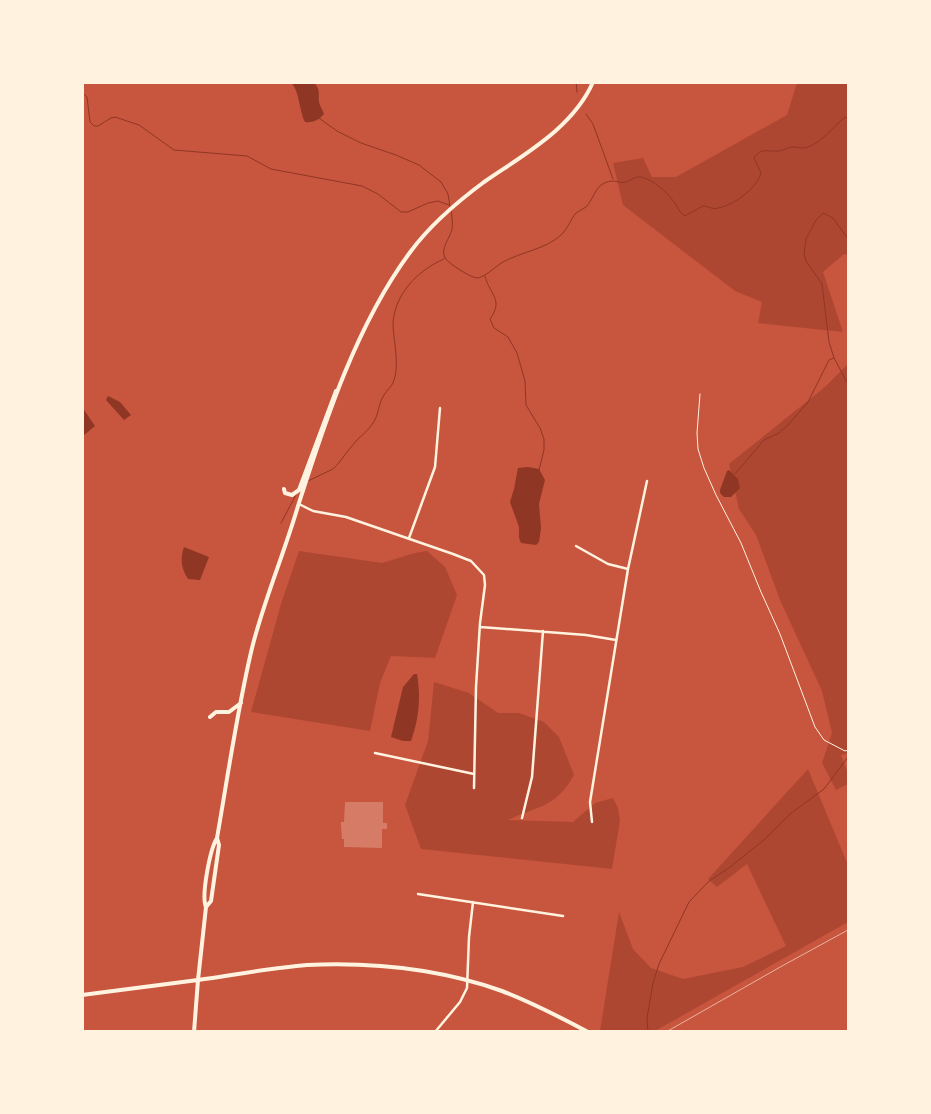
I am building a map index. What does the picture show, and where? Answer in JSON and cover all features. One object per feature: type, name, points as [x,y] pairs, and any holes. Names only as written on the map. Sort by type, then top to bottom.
[{"type":"main road","points":[[284,489],[285,493],[292,495],[299,490],[334,396],[376,306],[410,252],[429,230],[462,199],[550,135],[575,110],[593,82]]},
{"type":"main road","points":[[194,1032],[206,907],[204,902],[208,874],[213,844],[217,838],[253,647],[308,471],[343,378]]},
{"type":"main road","points":[[210,717],[216,712],[229,712],[241,703]]},
{"type":"main road","points":[[82,995],[307,966],[359,965],[409,969],[467,980],[526,1001],[588,1032]]},
{"type":"street","points":[[409,538],[435,467],[440,408]]},
{"type":"street","points":[[592,822],[590,802],[616,640],[628,569],[647,481]]},
{"type":"street","points":[[299,504],[313,511],[346,516],[471,561],[484,575],[485,585],[476,686],[474,788]]},
{"type":"street","points":[[576,546],[608,564],[628,569]]},
{"type":"street","points":[[480,627],[586,635],[616,640]]},
{"type":"street","points":[[522,818],[532,777],[543,631]]},
{"type":"street","points":[[375,753],[474,774]]},
{"type":"street","points":[[418,894],[563,916]]},
{"type":"street","points":[[435,1032],[464,995],[467,988],[473,902]]},
{"type":"lane","points":[[700,394],[697,433],[698,449],[704,468],[741,543],[780,634],[815,727],[824,740],[845,751],[848,750]]},
{"type":"shaded area","points":[[291,83],[314,83],[316,85],[319,102],[324,114],[320,118],[305,122],[296,90]]},
{"type":"shaded area","points":[[797,83],[848,83],[848,255],[844,254],[823,272],[843,332],[758,323],[762,302],[735,291],[623,205],[613,163],[643,158],[652,177],[676,177],[787,115]]},
{"type":"shaded area","points":[[848,364],[848,753],[841,755],[848,773],[848,784],[836,790],[822,763],[832,733],[822,691],[780,600],[756,535],[739,509],[729,464],[825,387]]},
{"type":"shaded area","points":[[108,396],[120,402],[131,415],[124,420],[106,400]]},
{"type":"shaded area","points":[[82,407],[95,426],[83,436],[82,436]]},
{"type":"shaded area","points":[[518,468],[539,469],[545,480],[539,504],[541,528],[539,542],[536,545],[521,543],[519,527],[510,502]]},
{"type":"shaded area","points":[[729,470],[738,479],[740,488],[731,497],[724,497],[720,490]]},
{"type":"shaded area","points":[[184,547],[209,557],[200,580],[188,579],[186,575],[182,563]]},
{"type":"shaded area","points":[[299,551],[382,563],[427,551],[445,567],[457,595],[435,658],[391,656],[380,683],[370,731],[251,712],[281,604]]},
{"type":"shaded area","points":[[414,674],[417,674],[419,700],[416,724],[411,741],[403,741],[391,737],[403,687]]},
{"type":"shaded area","points":[[434,682],[469,693],[498,713],[519,713],[544,722],[559,737],[574,775],[567,786],[553,800],[508,820],[573,822],[595,803],[613,798],[618,808],[620,821],[612,869],[421,849],[405,805],[428,741]]},
{"type":"shaded area","points":[[808,769],[848,865],[848,922],[655,1031],[600,1031],[619,912],[633,949],[651,968],[683,979],[743,967],[786,946],[747,864],[717,887],[708,879]]},
{"type":"building","points":[[345,802],[383,802],[383,823],[387,823],[387,829],[382,829],[382,848],[344,847],[341,822],[344,822]]},
{"type":"waterway","points":[[576,82],[577,92]]},
{"type":"waterway","points":[[82,92],[87,97],[90,122],[94,126],[98,126],[115,117],[139,125],[174,150],[247,156],[271,169],[362,186],[378,194],[401,212],[408,212],[428,203],[438,201],[449,205]]},
{"type":"waterway","points":[[586,114],[593,124],[613,179]]},
{"type":"waterway","points":[[451,210],[452,227],[444,247],[445,258],[465,273],[477,278],[503,262],[555,240],[564,232],[576,213],[586,207],[599,187],[605,183],[612,181],[626,182],[639,177],[646,178],[663,190],[685,216],[703,206],[714,209],[718,208],[731,204],[754,185],[761,173],[754,158],[759,152],[780,151],[791,147],[808,147],[818,142],[844,118],[848,117]]},
{"type":"waterway","points":[[319,118],[337,131],[361,143],[419,165],[441,182],[448,194],[450,207]]},
{"type":"waterway","points":[[848,239],[833,218],[823,213],[816,220],[806,239],[804,254],[806,261],[822,284],[829,342],[834,358],[848,384]]},
{"type":"waterway","points":[[308,481],[333,469],[375,420],[382,398],[395,376],[396,362],[393,326],[397,304],[402,294],[416,277],[444,259]]},
{"type":"waterway","points":[[485,276],[496,302],[496,307],[490,319],[494,328],[508,337],[517,353],[525,381],[526,405],[540,428],[544,439],[544,450],[539,470]]},
{"type":"waterway","points":[[735,474],[764,440],[779,433],[808,402],[829,360],[834,358]]},
{"type":"waterway","points":[[281,523],[297,493]]},
{"type":"waterway","points":[[648,1031],[647,1018],[653,983],[659,964],[689,902],[708,882],[764,840],[790,814],[824,789],[848,757]]},
{"type":"railway","points":[[666,1032],[848,930]]}]
